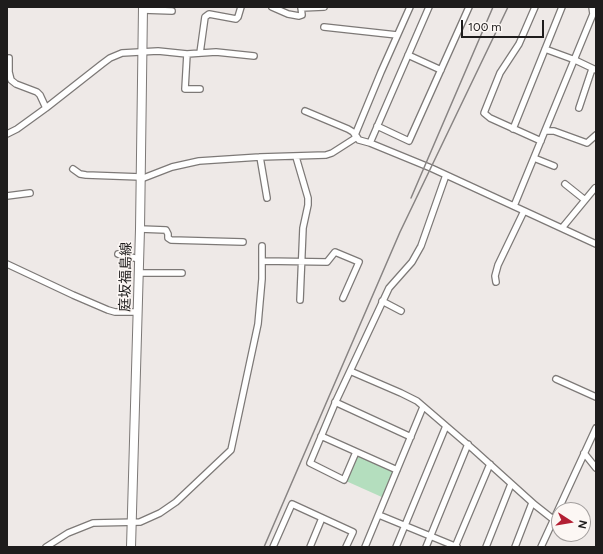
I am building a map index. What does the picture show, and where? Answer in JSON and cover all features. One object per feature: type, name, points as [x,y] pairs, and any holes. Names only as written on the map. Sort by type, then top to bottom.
[{"type":"main road","name":"庭坂福島線","points":[[131,547],[140,229],[143,9]]},
{"type":"street","points":[[200,52],[206,17],[209,14],[236,19],[238,18],[241,7]]},
{"type":"street","points":[[272,7],[288,14],[298,16],[302,14],[301,8],[324,7]]},
{"type":"street","points":[[73,169],[80,174],[141,178],[172,167],[186,164],[260,156],[326,156],[336,151],[356,136],[410,7]]},
{"type":"street","points":[[370,142],[429,7]]},
{"type":"street","points":[[377,126],[410,141],[469,7]]},
{"type":"street","points":[[535,7],[519,44],[504,66],[484,113],[488,117],[541,141]]},
{"type":"street","points":[[513,129],[562,7]]},
{"type":"street","points":[[514,206],[575,60],[593,14],[592,7]]},
{"type":"street","points":[[143,9],[172,11]]},
{"type":"street","points":[[324,27],[397,35]]},
{"type":"street","points":[[545,49],[575,60],[594,70],[579,108]]},
{"type":"street","points":[[7,134],[17,129],[46,108],[110,58],[126,52],[187,54],[216,52],[254,56]]},
{"type":"street","points":[[187,54],[185,89],[200,89]]},
{"type":"street","points":[[408,55],[441,70]]},
{"type":"street","points":[[9,58],[9,72],[11,80],[16,84],[37,92],[46,108]]},
{"type":"street","points":[[305,111],[348,129],[359,140],[370,142],[446,175],[596,244]]},
{"type":"street","points":[[546,131],[554,131],[587,143],[596,135]]},
{"type":"street","points":[[260,156],[267,198]]},
{"type":"street","points":[[296,157],[308,198],[303,228],[300,300]]},
{"type":"street","points":[[534,158],[554,166]]},
{"type":"street","points":[[356,452],[344,480],[310,463],[335,402],[382,301],[389,288],[412,262],[421,246],[446,175]]},
{"type":"street","points":[[565,184],[586,200]]},
{"type":"street","points":[[562,228],[595,188]]},
{"type":"street","points":[[7,196],[30,193]]},
{"type":"street","points":[[496,282],[495,276],[498,265],[524,211]]},
{"type":"street","points":[[140,229],[166,230],[168,238],[171,240],[243,242]]},
{"type":"street","points":[[46,547],[68,533],[93,523],[140,522],[160,513],[176,502],[231,450],[258,324],[262,246]]},
{"type":"street","points":[[262,261],[327,262],[335,252],[359,262],[342,298]]},
{"type":"street","points":[[118,254],[139,259]]},
{"type":"street","points":[[7,264],[108,310],[114,312],[138,312]]},
{"type":"street","points":[[138,273],[182,273]]},
{"type":"street","points":[[382,301],[401,311]]},
{"type":"street","points":[[350,371],[401,393],[423,407],[468,444],[532,503],[551,518]]},
{"type":"street","points":[[556,379],[596,397]]},
{"type":"street","points":[[335,402],[411,437]]},
{"type":"street","points":[[365,547],[423,407]]},
{"type":"street","points":[[396,547],[446,426]]},
{"type":"street","points":[[562,502],[596,428]]},
{"type":"street","points":[[321,436],[397,470]]},
{"type":"street","points":[[426,547],[468,444]]},
{"type":"street","points":[[584,453],[596,468]]},
{"type":"street","points":[[379,515],[456,547],[490,464]]},
{"type":"street","points":[[486,547],[511,484]]},
{"type":"street","points":[[515,547],[532,503]]},
{"type":"street","points":[[273,547],[292,504],[353,532],[346,547]]},
{"type":"street","points":[[310,547],[322,518]]},
{"type":"street","points":[[541,547],[551,526]]},
{"type":"green space","points":[[357,454],[395,471],[384,498],[346,481]]},
{"type":"railway","points":[[411,198],[493,7]]},
{"type":"railway","points":[[264,547],[400,232],[508,7]]}]
